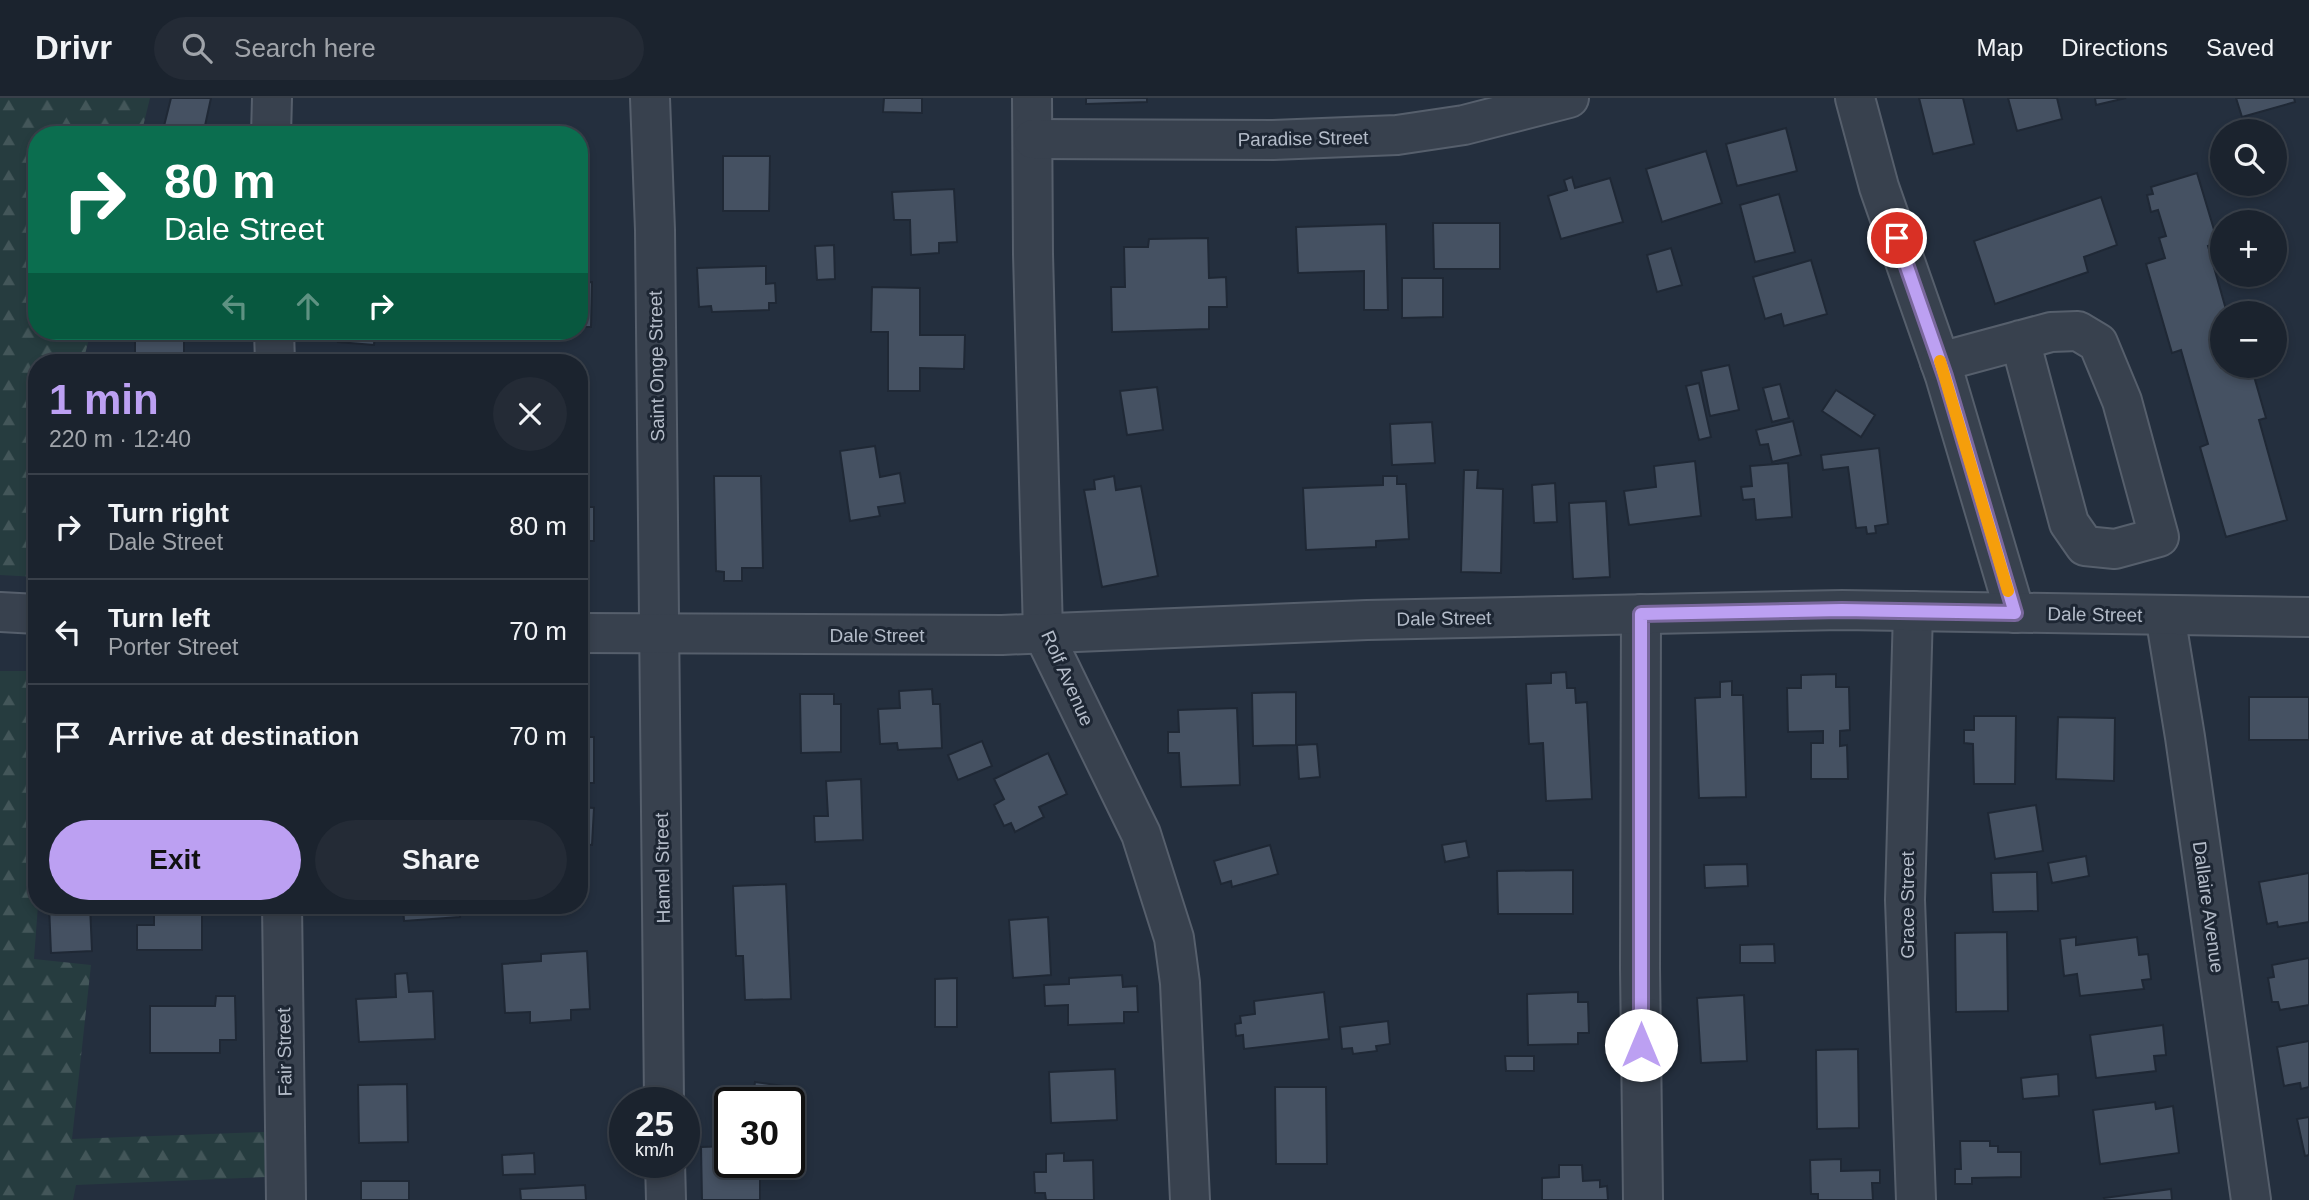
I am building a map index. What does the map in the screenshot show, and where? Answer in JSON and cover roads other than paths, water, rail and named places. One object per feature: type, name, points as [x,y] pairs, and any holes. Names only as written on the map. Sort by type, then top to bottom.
[{"type":"street","points":[[271,126],[272,98]]},
{"type":"street","name":"Saint Onge Street","points":[[650,98],[655,240],[659,634]]},
{"type":"street","name":"Rolf Avenue","points":[[1032,98],[1033,254],[1043,633],[1141,834],[1174,938],[1180,983],[1189,1200]]},
{"type":"street","name":"Paradise Street","points":[[1033,139],[1273,140],[1397,135],[1464,124],[1569,98]]},
{"type":"street","points":[[1855,98],[1879,187],[1940,362],[2015,613]]},
{"type":"street","points":[[1940,362],[2020,340],[2051,332],[2078,331],[2098,344],[2122,401],[2159,537],[2115,549],[2085,546],[2068,523],[2020,340]]},
{"type":"street","name":"Dale Street","points":[[588,633],[1002,635],[1367,620],[1842,610],[2309,617]]},
{"type":"street","name":"Grace Street","points":[[1913,611],[1905,900],[1916,1200]]},
{"type":"street","points":[[0,612],[28,614]]},
{"type":"street","points":[[1641,614],[1640,968],[1643,1200]]},
{"type":"street","name":"Dallaire Avenue","points":[[2165,615],[2251,1200]]},
{"type":"street","name":"Hamel Street","points":[[659,634],[664,1087]]},
{"type":"street","name":"Fair Street","points":[[282,914],[286,1200]]},
{"type":"street","points":[[665,1178],[666,1200]]}]
